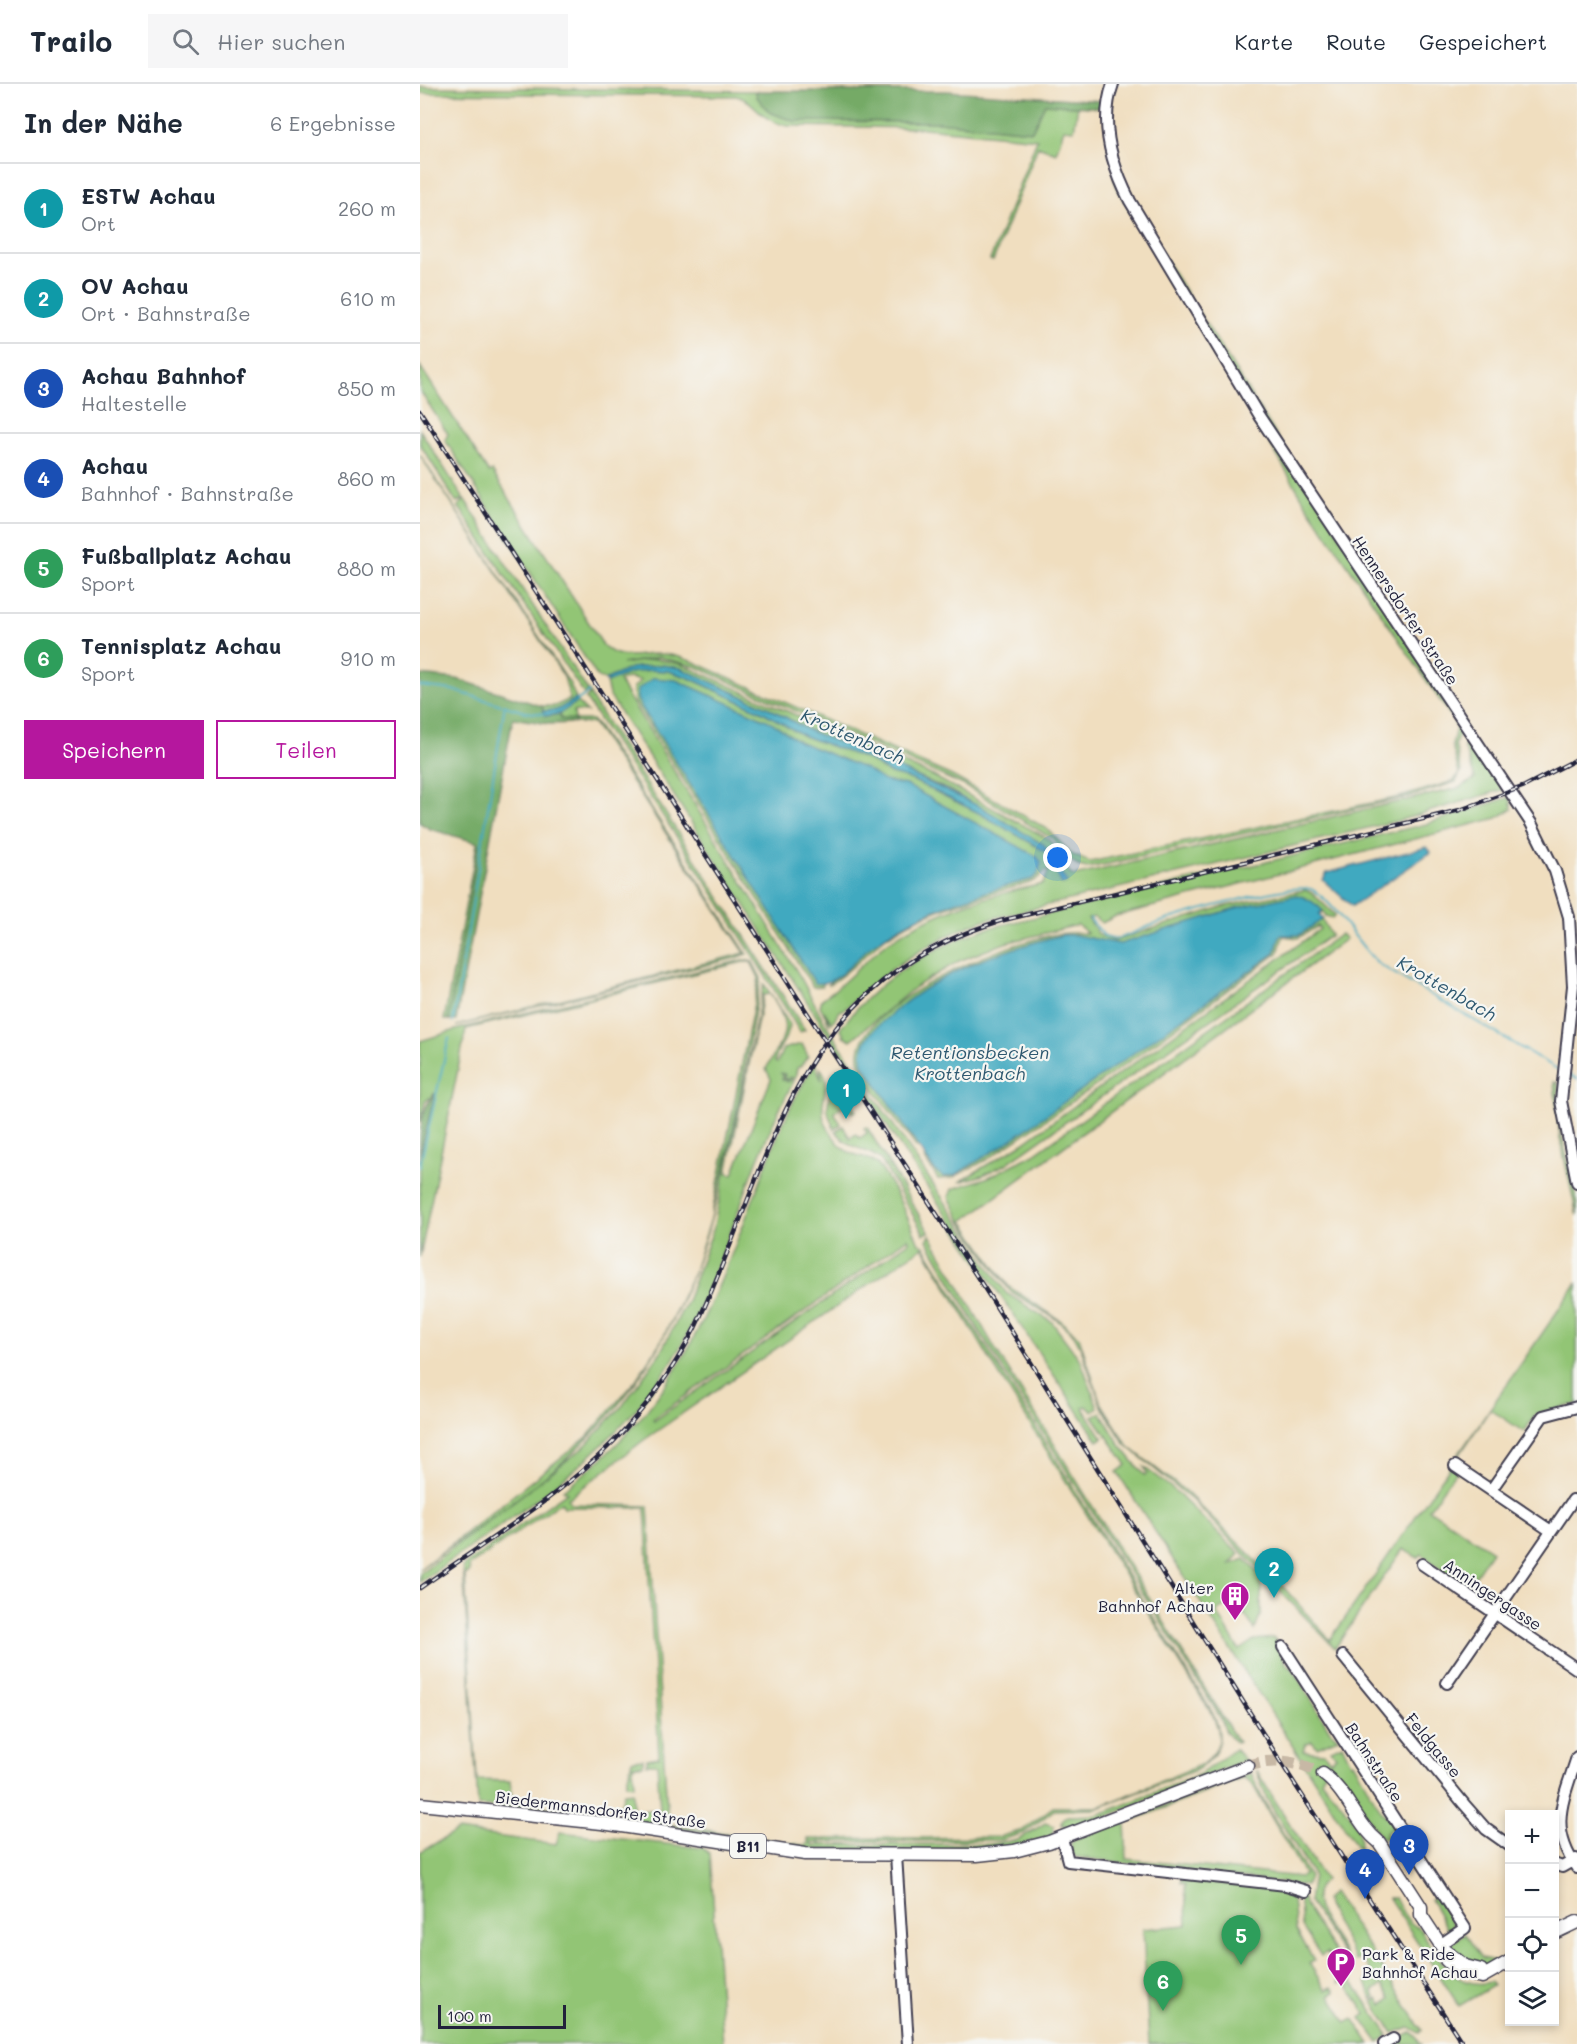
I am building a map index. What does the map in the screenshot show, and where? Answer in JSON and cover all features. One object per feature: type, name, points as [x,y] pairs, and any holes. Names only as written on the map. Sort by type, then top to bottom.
[{"type":"main road","name":"B11","points":[[1062,1838],[1248,1766]]},
{"type":"main road","points":[[1323,1774],[1341,1791],[1370,1835],[1379,1842],[1421,1907],[1421,1915],[1442,1947],[1466,1966],[1492,1971],[1505,1963]]},
{"type":"main road","name":"Biedermannsdorfer Straße","points":[[420,1804],[602,1823],[795,1853],[992,1854],[1025,1849],[1062,1838]]},
{"type":"main road","points":[[1559,1931],[1577,1922]]},
{"type":"street","name":"Hennersdorfer Straße","points":[[1113,84],[1107,100],[1108,133],[1117,176],[1130,201],[1259,416],[1531,823],[1555,871],[1569,917],[1572,945],[1573,986],[1562,1079],[1563,1124],[1577,1182]]},
{"type":"street","points":[[1491,1490],[1543,1416],[1577,1407]]},
{"type":"street","points":[[1455,1466],[1551,1531]]},
{"type":"street","points":[[1447,1683],[1573,1500]]},
{"type":"street","name":"Anningergasse","points":[[1422,1564],[1577,1670]]},
{"type":"street","name":"Bahnstraße","points":[[1283,1647],[1465,1928],[1442,1947]]},
{"type":"street","name":"Feldgasse","points":[[1343,1656],[1464,1804],[1486,1829],[1505,1843]]},
{"type":"street","points":[[1559,1866],[1575,1863],[1563,1847],[1559,1830],[1562,1804],[1577,1757]]},
{"type":"street","points":[[1062,1838],[1068,1861],[1188,1873],[1306,1891]]},
{"type":"street","points":[[896,1855],[908,2044]]},
{"type":"green space","points":[[420,87],[756,91],[757,97],[793,121],[938,122],[1032,131],[1045,104],[1078,105],[1074,130],[1064,129],[1056,153],[1038,146],[993,261],[990,260],[1037,139],[924,128],[788,126],[770,120],[743,98],[736,96],[420,93]]},
{"type":"green space","points":[[756,91],[947,91],[1103,101],[1102,108],[1045,104],[1032,131],[938,122],[793,121],[769,112],[757,97]]},
{"type":"green space","points":[[1114,178],[1462,729],[1455,744],[1461,771],[1456,782],[1412,796],[1087,868],[1078,866],[1067,857],[1052,838],[965,786],[697,667],[659,657],[622,664],[655,659],[681,664],[933,776],[1047,838],[1057,849],[1070,874],[1074,876],[1459,788],[1475,779],[1464,746],[1468,743],[1474,745],[1505,789],[1401,820],[981,921],[943,938],[908,958],[840,1011],[832,1023],[824,1011],[830,1025],[820,1006],[822,999],[888,942],[943,913],[1002,894],[1043,884],[1049,870],[1031,882],[956,904],[920,918],[885,938],[836,980],[828,985],[835,975],[832,973],[822,986],[813,987],[634,701],[633,688],[641,681],[629,678],[619,681],[801,978],[825,1023],[1006,1293],[1052,1322],[1081,1361],[1098,1408],[1092,1411],[1086,1406],[1083,1408],[1103,1438],[1098,1441],[904,1152],[609,695],[606,683],[629,673],[650,670],[668,671],[687,677],[763,712],[804,736],[869,760],[891,774],[910,779],[979,813],[1045,851],[1062,884],[1066,882],[1044,845],[949,790],[810,731],[771,709],[680,668],[661,665],[631,668],[605,680],[598,678],[445,440],[448,434],[420,391],[420,366],[489,473],[492,471],[609,651],[630,656],[653,654],[678,656],[694,662],[952,776],[1046,828],[1073,855],[1090,862],[1400,797],[1454,781],[1459,773],[1452,745],[1456,728],[1454,721],[1306,504],[1118,190]]},
{"type":"green space","points":[[420,430],[464,499],[456,502],[420,444]]},
{"type":"green space","points":[[420,455],[570,684],[576,699],[557,710],[543,711],[542,706],[555,706],[570,699],[564,677]]},
{"type":"green space","points":[[465,500],[588,691],[584,694],[458,506]]},
{"type":"green space","points":[[420,675],[457,679],[542,706],[545,716],[559,714],[561,719],[575,720],[575,723],[549,724],[513,718],[456,1021],[448,1020],[479,843],[430,829],[420,823]]},
{"type":"green space","points":[[590,693],[805,1030],[800,1032],[586,699]]},
{"type":"green space","points":[[577,702],[587,712],[574,711],[575,720],[561,719],[559,714]]},
{"type":"green space","points":[[575,720],[592,720],[598,727],[747,954],[456,1026],[745,953],[593,723],[575,723]]},
{"type":"green space","name":"Retentionsbecken Krottenbach","points":[[1510,797],[1512,809],[1497,818],[1116,916],[1102,923],[1094,917],[1088,919],[1099,935],[1114,941],[1226,906],[1305,890],[1312,893],[1335,915],[1333,918],[1326,916],[1323,911],[1319,914],[1331,935],[1006,1164],[983,1175],[959,1182],[1023,1143],[1320,929],[1318,926],[1298,938],[1283,936],[1278,953],[1094,1087],[986,1160],[952,1178],[938,1179],[924,1158],[927,1153],[916,1147],[877,1093],[860,1064],[861,1044],[874,1024],[895,1005],[952,971],[1007,948],[1041,938],[1069,933],[1087,933],[1078,925],[1005,943],[959,961],[915,987],[851,1040],[842,1035],[845,1036],[840,1029],[854,1011],[887,981],[943,946],[985,929],[1426,824]]},
{"type":"green space","points":[[477,843],[479,843],[448,1020],[444,1020]]},
{"type":"green space","points":[[1341,934],[1346,939],[963,1221],[1009,1287],[1060,1320],[1079,1337],[1100,1401],[1129,1447],[1185,1491],[1285,1589],[1330,1640],[1577,1283],[1577,1404],[1536,1414],[1524,1432],[1490,1409],[1452,1466],[1457,1470],[1429,1509],[1492,1551],[1466,1590],[1422,1554],[1418,1558],[1403,1549],[1335,1648],[1193,1501],[1125,1444],[1101,1405],[1081,1348],[1074,1335],[1056,1319],[1010,1291],[961,1221],[949,1197],[952,1189],[989,1177],[1034,1154]]},
{"type":"green space","points":[[743,960],[752,961],[761,978],[739,1099],[711,1218],[759,978],[751,962],[743,962],[466,1029],[420,1257],[420,1155],[434,1094],[425,1102],[420,1122],[420,1041],[459,1029]]},
{"type":"green space","points":[[764,984],[790,1025],[777,1052],[775,1062],[777,1063],[783,1049],[802,1044],[808,1056],[797,1068],[795,1079],[790,1077],[788,1080],[784,1078],[785,1074],[780,1073],[783,1075],[782,1079],[788,1082],[790,1079],[794,1081],[763,1146],[712,1279],[682,1344],[658,1382],[630,1417],[598,1448],[529,1505],[420,1582],[420,1573],[583,1448],[623,1405],[660,1353],[687,1301],[713,1230]],"holes":[[[770,994],[778,1007],[784,1032],[766,1069],[771,1079],[733,1174],[727,1173],[763,995]]]},
{"type":"green space","points":[[815,1064],[822,1081],[820,1068],[824,1074],[826,1088],[823,1111],[828,1128],[843,1148],[878,1165],[890,1183],[919,1243],[924,1246],[1212,1712],[1219,1738],[1213,1716],[995,1368],[923,1247],[644,1440],[568,1499],[572,1504],[648,1506],[668,1824],[802,1845],[808,1844],[808,1839],[999,1837],[1023,1830],[1053,1807],[1099,1807],[1205,1763],[1215,1751],[1218,1743],[1216,1751],[1206,1763],[1198,1769],[1096,1809],[1054,1810],[1024,1833],[1001,1840],[811,1842],[812,1845],[990,1844],[1018,1840],[1045,1823],[1054,1826],[1052,1836],[1016,1846],[978,1850],[818,1850],[623,1818],[619,1811],[660,1810],[657,1764],[647,1764],[647,1759],[659,1757],[645,1508],[564,1507],[561,1502],[469,1566],[470,1572],[465,1575],[477,1780],[510,1781],[513,1803],[594,1813],[478,1806],[463,1566],[567,1492],[563,1490],[601,1459],[633,1427],[659,1394],[682,1359],[702,1322],[720,1283],[781,1129],[805,1079]],"holes":[[[908,1238],[909,1242],[654,1421],[653,1419]]]},
{"type":"green space","points":[[833,1074],[856,1111],[852,1113],[846,1104],[834,1112],[841,1124],[834,1129],[827,1110]]},
{"type":"green space","points":[[1554,1082],[1558,1083],[1559,1124],[1577,1201],[1577,1216],[1560,1139]]},
{"type":"green space","points":[[435,1093],[420,1155],[424,1114]]},
{"type":"green space","points":[[843,1126],[850,1138],[856,1134],[860,1138],[867,1133],[864,1128],[867,1127],[929,1232],[924,1234],[881,1160],[852,1146],[836,1131]]},
{"type":"green space","points":[[930,1235],[996,1350],[1238,1742],[1236,1743],[1226,1732],[1220,1717],[979,1330],[927,1240]]},
{"type":"green space","points":[[685,1291],[669,1328],[665,1334]]},
{"type":"green space","points":[[655,1351],[638,1379],[598,1428],[578,1448],[535,1485],[420,1569],[587,1437],[636,1380]]},
{"type":"green space","points":[[1101,1413],[1120,1445],[1144,1475],[1147,1474],[1144,1467],[1173,1489],[1239,1554],[1229,1565],[1245,1559],[1261,1576],[1261,1613],[1255,1630],[1241,1609],[1238,1610],[1232,1601],[1217,1612],[1239,1650],[1254,1640],[1274,1638],[1282,1652],[1281,1655],[1289,1667],[1291,1666],[1330,1731],[1338,1738],[1317,1747],[1312,1741],[1305,1744],[1303,1751],[1324,1753],[1330,1761],[1336,1756],[1331,1749],[1342,1744],[1381,1811],[1396,1826],[1386,1833],[1389,1839],[1381,1838],[1348,1788],[1331,1770],[1326,1771],[1321,1780],[1354,1821],[1360,1840],[1359,1850],[1117,1472],[1127,1465],[1093,1416]]},
{"type":"green space","points":[[1235,1749],[1247,1762],[1242,1761],[1077,1829],[1062,1825],[1062,1820],[1067,1816],[1097,1815],[1200,1774]]},
{"type":"green space","points":[[643,1759],[643,1765],[633,1765],[634,1785],[626,1784],[632,1760]]},
{"type":"green space","points":[[1256,1770],[1325,1880],[1318,1888],[1316,1898],[1318,1909],[1349,1963],[1309,1902],[1313,1875],[1267,1799]]},
{"type":"green space","points":[[1251,1773],[1262,1798],[1309,1876],[1306,1886],[1076,1857],[1071,1853],[1071,1843],[1077,1838]],"holes":[[[1244,1778],[1251,1782],[1304,1874],[1300,1877],[1127,1859],[1125,1823]]]},
{"type":"green space","points":[[633,1792],[633,1809],[620,1807],[624,1793]]},
{"type":"green space","points":[[457,1831],[556,1844],[560,1832],[702,1848],[710,1854],[723,2044],[420,2044],[420,1852]]},
{"type":"green space","points":[[1181,1879],[1290,1891],[1296,1930],[1314,1960],[1309,1963],[1326,1990],[1332,1987],[1335,1992],[1330,1995],[1346,2022],[1353,2018],[1370,2044],[1149,2044],[1143,1929],[1187,1925],[1185,1884],[1181,1883]]},
{"type":"green space","points":[[1333,1892],[1422,2030],[1419,2033],[1410,2027],[1393,2033],[1373,2002],[1378,1999],[1382,2005],[1391,1999],[1382,1985],[1373,1991],[1376,1997],[1372,2000],[1366,1982],[1372,1975],[1363,1958],[1356,1961],[1327,1906],[1326,1899]]},
{"type":"green space","points":[[1299,1894],[1303,1895],[1306,1907],[1345,1968],[1337,1977],[1333,1974],[1338,1970],[1327,1952],[1321,1956],[1302,1927]]},
{"type":"green space","points":[[1435,1897],[1454,1925],[1448,1930],[1430,1899]]},
{"type":"green space","points":[[1389,1898],[1395,1898],[1408,1920],[1420,1930],[1448,1970],[1466,1981],[1491,1982],[1493,1986],[1459,2006]]},
{"type":"green space","points":[[1465,1934],[1482,1958],[1499,1962],[1485,1966],[1474,1964],[1452,1949],[1451,1943]]},
{"type":"green space","points":[[1347,1974],[1387,2032],[1388,2036],[1379,2043],[1361,2018],[1366,2014],[1345,1981],[1339,1984],[1338,1982]]},
{"type":"green space","points":[[1411,2032],[1422,2044],[1394,2044],[1394,2041]]},
{"type":"water","points":[[661,665],[680,668],[771,709],[810,731],[868,754],[981,807],[1044,845],[1067,883],[1062,884],[1045,851],[979,813],[910,779],[891,774],[869,760],[804,736],[763,712],[687,677],[668,671],[650,670],[629,673],[606,683],[605,680],[631,668]]},
{"type":"water","points":[[653,678],[676,680],[771,722],[800,742],[866,769],[884,781],[906,785],[1036,856],[1041,862],[1038,874],[1032,879],[948,905],[908,922],[871,946],[838,976],[830,981],[815,983],[637,699],[637,690]]},
{"type":"water","points":[[576,699],[577,702],[559,714],[545,716],[543,711],[557,710]]},
{"type":"water","points":[[1427,847],[1431,852],[1352,906],[1323,880],[1327,873]]},
{"type":"water","name":"Retentionsbecken Krottenbach","points":[[1297,895],[1317,905],[1323,911],[1319,914],[1323,919],[1299,935],[1280,935],[1275,953],[1005,1144],[955,1175],[944,1177],[935,1171],[863,1065],[863,1049],[868,1037],[889,1016],[928,987],[992,956],[1062,935],[1075,935],[1120,944],[1239,907]]},
{"type":"waterway","name":"Krottenbach","points":[[420,686],[452,690],[525,712],[545,714]]},
{"type":"waterway","name":"Krottenbach","points":[[575,702],[589,692]]},
{"type":"waterway","points":[[453,1022],[505,704]]},
{"type":"waterway","name":"Krottenbach","points":[[1090,919],[1105,937],[1114,939],[1236,900],[1285,890],[1303,888],[1313,890],[1332,907],[1380,965],[1559,1070]]},
{"type":"waterway","points":[[420,1166],[449,1038]]},
{"type":"waterway","name":"Krottenbach","points":[[1567,1074],[1577,1079]]},
{"type":"tunnel","points":[[1248,1766],[1277,1761],[1305,1766],[1323,1774]]},
{"type":"railway","points":[[420,411],[992,1300],[1287,1772],[1463,2044]]},
{"type":"railway","points":[[420,1588],[520,1519],[568,1482],[613,1442],[648,1402],[678,1359],[695,1328],[772,1141],[799,1084],[833,1033],[875,987],[930,950],[1000,921],[1460,810],[1525,786],[1577,759]]},
{"type":"place","name":"ESTW Achau","points":[[846,1119]]},
{"type":"place","name":"OV Achau","points":[[1274,1598]]},
{"type":"place","name":"Alter Bahnhof Achau","points":[[1235,1622]]},
{"type":"place","name":"Achau Bahnhof","points":[[1409,1875]]},
{"type":"place","name":"Achau","points":[[1365,1899]]},
{"type":"place","name":"Fußballplatz Achau","points":[[1241,1965]]},
{"type":"place","name":"Park & Ride Bahnhof Achau","points":[[1341,1988]]},
{"type":"place","name":"Tennisplatz Achau","points":[[1163,2011]]}]
